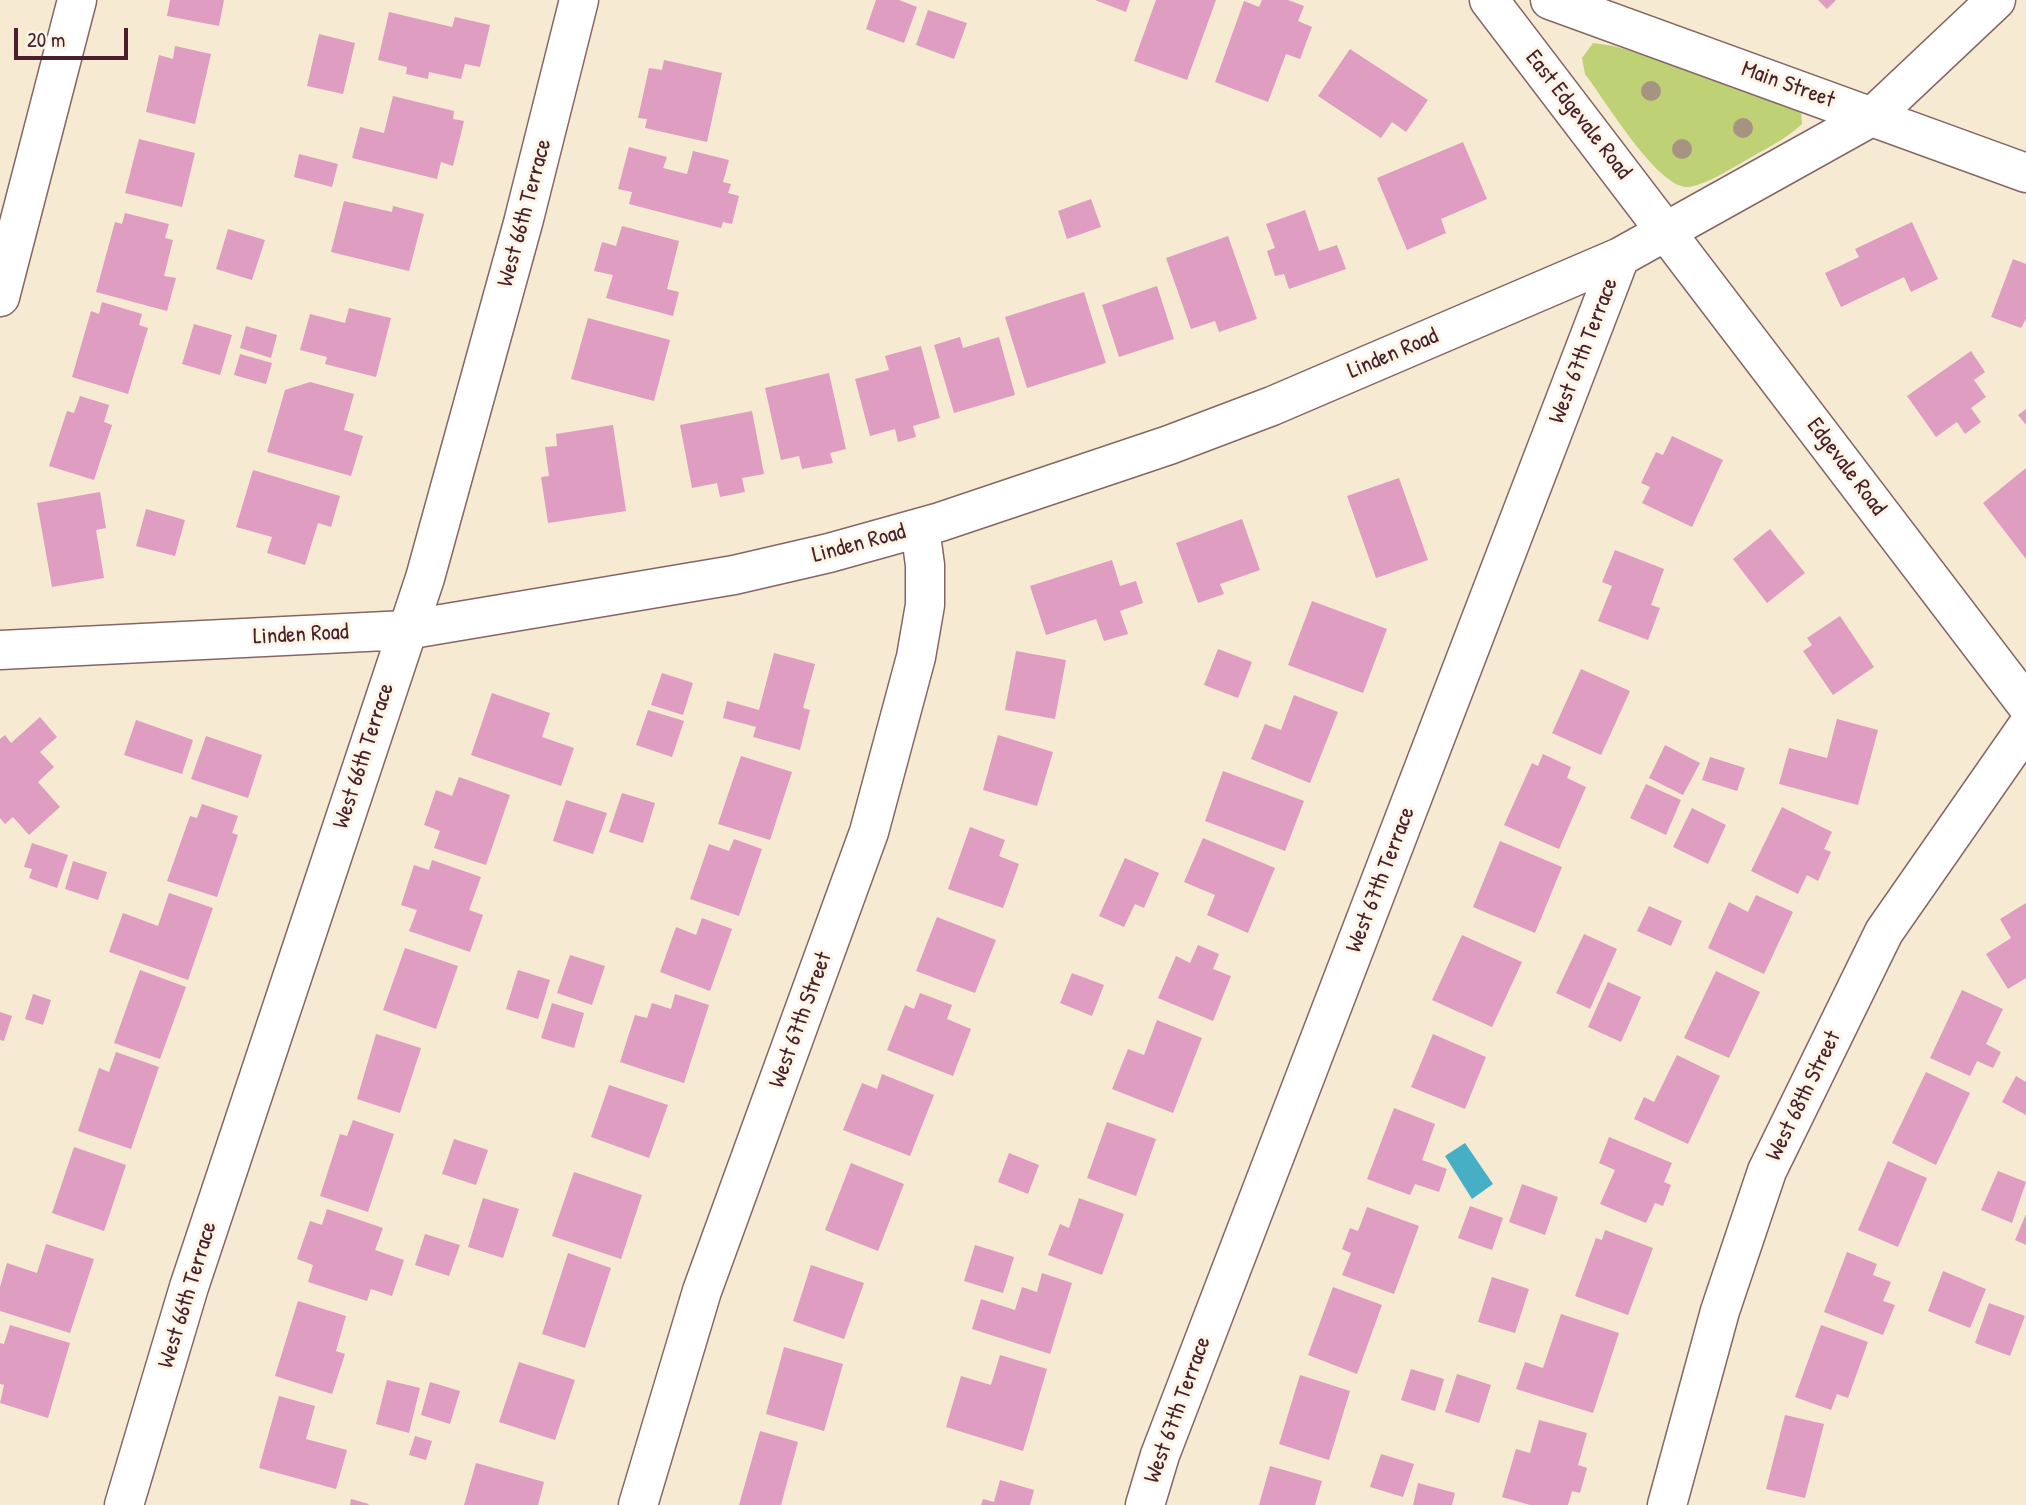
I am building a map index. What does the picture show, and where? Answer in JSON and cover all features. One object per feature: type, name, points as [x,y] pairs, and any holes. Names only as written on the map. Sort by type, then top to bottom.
[{"type":"street","points":[[0,297],[77,0]]},
{"type":"street","name":"West 66th Terrace","points":[[124,1505],[189,1287],[425,578],[474,406],[579,0]]},
{"type":"street","name":"East Edgevale Road","points":[[1489,0],[1517,15],[1667,230]]},
{"type":"street","name":"Main Street","points":[[1550,0],[2026,173]]},
{"type":"street","points":[[1667,230],[1873,116],[1996,0]]},
{"type":"street","name":"Linden Road","points":[[0,650],[406,630],[734,575],[920,528],[1182,440],[1620,257],[1667,230]]},
{"type":"street","name":"Edgevale Road","points":[[1667,230],[2026,704]]},
{"type":"street","name":"West 67th Terrace","points":[[1144,1505],[1160,1455],[1620,257]]},
{"type":"street","name":"West 67th Street","points":[[638,1505],[702,1291],[873,819],[916,657],[923,618],[925,565],[920,528]]},
{"type":"street","name":"West 68th Street","points":[[1667,1505],[1720,1311],[1767,1171],[1884,932],[2026,728]]},
{"type":"green space","points":[[1593,43],[1614,46],[1790,101],[1801,110],[1802,124],[1774,144],[1710,180],[1689,187],[1677,184],[1663,174],[1632,141],[1585,74],[1582,58]]},
{"type":"water","points":[[1465,1143],[1493,1184],[1472,1199],[1445,1156]]},
{"type":"building","points":[[170,0],[224,0],[219,26],[167,16]]},
{"type":"building","points":[[876,0],[899,0],[917,7],[904,43],[866,29]]},
{"type":"building","points":[[1095,0],[1130,0],[1126,12]]},
{"type":"building","points":[[1156,0],[1216,0],[1187,80],[1134,61]]},
{"type":"building","points":[[1262,0],[1288,0],[1304,6],[1298,21],[1312,27],[1300,59],[1286,54],[1268,102],[1215,82],[1244,1],[1259,7]]},
{"type":"building","points":[[1818,0],[1836,0],[1827,9]]},
{"type":"building","points":[[928,10],[967,23],[954,59],[916,45]]},
{"type":"building","points":[[389,12],[452,27],[455,17],[490,25],[480,67],[465,64],[461,79],[429,72],[428,79],[406,74],[407,67],[378,60]]},
{"type":"building","points":[[319,34],[355,43],[343,94],[307,86]]},
{"type":"building","points":[[175,46],[211,54],[195,124],[146,112],[159,55],[173,59]]},
{"type":"building","points":[[1350,49],[1428,100],[1406,132],[1392,122],[1381,138],[1318,96]]},
{"type":"building","points":[[664,60],[722,73],[707,142],[645,128],[647,119],[638,118],[649,68],[662,70]]},
{"type":"building","points":[[393,96],[454,111],[453,119],[464,121],[453,166],[441,162],[437,179],[352,158],[360,127],[384,133]]},
{"type":"building","points":[[139,139],[195,153],[182,207],[125,193]]},
{"type":"building","points":[[1463,142],[1487,199],[1441,219],[1446,233],[1407,250],[1377,178]]},
{"type":"building","points":[[629,147],[667,157],[663,168],[687,174],[693,151],[729,160],[723,182],[731,184],[728,193],[739,196],[732,224],[723,222],[721,228],[629,204],[632,192],[618,189]]},
{"type":"building","points":[[299,154],[338,164],[332,187],[294,177]]},
{"type":"building","points":[[1091,199],[1101,227],[1067,239],[1058,211]]},
{"type":"building","points":[[344,201],[392,212],[393,206],[424,214],[409,271],[331,252]]},
{"type":"building","points":[[1305,210],[1319,251],[1337,245],[1346,269],[1289,289],[1284,274],[1275,276],[1267,251],[1275,248],[1266,224]]},
{"type":"building","points":[[125,213],[169,224],[165,238],[173,240],[164,276],[176,278],[167,311],[96,292],[115,222],[122,224]]},
{"type":"building","points":[[1912,222],[1938,279],[1911,292],[1904,277],[1841,307],[1825,273],[1859,257],[1855,249]]},
{"type":"building","points":[[622,226],[679,241],[667,289],[679,292],[673,316],[606,298],[613,275],[594,271],[602,242],[616,246]]},
{"type":"building","points":[[228,229],[265,240],[252,280],[216,269]]},
{"type":"building","points":[[1228,236],[1257,319],[1219,332],[1215,321],[1191,329],[1166,258]]},
{"type":"building","points":[[2013,259],[2026,264],[2026,319],[2021,328],[1991,317]]},
{"type":"building","points":[[1157,286],[1174,339],[1119,357],[1102,305]]},
{"type":"building","points":[[1084,292],[1106,363],[1027,388],[1005,317]]},
{"type":"building","points":[[102,302],[142,314],[139,325],[148,328],[128,394],[72,377],[91,311],[99,314]]},
{"type":"building","points":[[349,308],[391,318],[376,377],[325,364],[327,357],[300,350],[310,314],[345,323]]},
{"type":"building","points":[[588,318],[670,340],[654,401],[571,379]]},
{"type":"building","points":[[194,324],[232,335],[220,375],[182,364]]},
{"type":"building","points":[[246,326],[277,335],[271,358],[240,348]]},
{"type":"building","points":[[960,337],[963,348],[999,337],[1015,395],[954,413],[934,345]]},
{"type":"building","points":[[921,346],[940,418],[913,426],[916,437],[898,442],[895,429],[870,436],[855,379],[889,370],[885,356]]},
{"type":"building","points":[[1971,351],[1985,372],[1974,380],[1986,397],[1971,408],[1981,422],[1965,434],[1957,422],[1936,437],[1907,396]]},
{"type":"building","points":[[240,354],[272,363],[266,384],[234,375]]},
{"type":"building","points":[[829,373],[846,449],[830,453],[833,463],[802,469],[799,456],[781,460],[765,388]]},
{"type":"building","points":[[310,382],[354,394],[344,430],[363,436],[351,476],[267,452],[285,390]]},
{"type":"building","points":[[80,396],[109,405],[104,422],[112,425],[94,480],[49,466],[67,411],[74,413]]},
{"type":"building","points":[[2026,409],[2026,425],[2018,415]]},
{"type":"building","points":[[752,411],[764,474],[742,478],[745,492],[720,497],[717,483],[692,488],[680,425]]},
{"type":"building","points":[[613,425],[626,511],[548,523],[541,477],[549,476],[545,447],[557,446],[556,434]]},
{"type":"building","points":[[1672,436],[1723,460],[1692,527],[1642,503],[1650,487],[1641,483],[1656,452],[1663,455]]},
{"type":"building","points":[[2026,468],[2026,559],[1983,503]]},
{"type":"building","points":[[253,470],[340,496],[331,527],[318,523],[305,565],[267,553],[272,537],[236,527]]},
{"type":"building","points":[[1399,478],[1428,560],[1376,578],[1347,496]]},
{"type":"building","points":[[100,492],[106,528],[96,530],[104,578],[52,587],[37,503]]},
{"type":"building","points":[[146,509],[185,520],[175,556],[136,546]]},
{"type":"building","points":[[1242,519],[1260,570],[1220,584],[1224,594],[1198,603],[1176,543]]},
{"type":"building","points":[[1770,529],[1805,573],[1767,603],[1733,559]]},
{"type":"building","points":[[1615,550],[1664,569],[1651,605],[1660,608],[1648,640],[1598,621],[1612,586],[1602,582]]},
{"type":"building","points":[[1112,560],[1120,586],[1136,581],[1143,603],[1120,611],[1128,634],[1104,641],[1096,619],[1046,635],[1030,586]]},
{"type":"building","points":[[1312,601],[1387,629],[1363,693],[1288,665]]},
{"type":"building","points":[[1840,616],[1874,667],[1833,695],[1803,651],[1812,645],[1807,638]]},
{"type":"building","points":[[1218,649],[1252,662],[1238,698],[1204,685]]},
{"type":"building","points":[[1016,651],[1066,660],[1055,719],[1005,710]]},
{"type":"building","points":[[774,653],[815,664],[803,708],[810,710],[800,750],[753,737],[756,727],[723,718],[727,701],[759,710]]},
{"type":"building","points":[[1581,669],[1630,691],[1601,755],[1552,733]]},
{"type":"building","points":[[662,673],[693,683],[683,715],[651,705]]},
{"type":"building","points":[[492,693],[550,713],[542,737],[574,748],[561,786],[471,755]]},
{"type":"building","points":[[1294,695],[1338,712],[1310,783],[1251,759],[1265,724],[1281,730]]},
{"type":"building","points":[[648,710],[684,721],[672,757],[636,745]]},
{"type":"building","points":[[40,717],[57,737],[40,752],[54,767],[38,782],[60,807],[29,835],[13,817],[5,824],[0,818],[0,739],[5,735],[11,743]]},
{"type":"building","points":[[1837,719],[1878,730],[1858,805],[1779,784],[1789,748],[1827,758]]},
{"type":"building","points":[[136,720],[193,740],[182,774],[124,755]]},
{"type":"building","points":[[998,735],[1053,752],[1037,806],[983,790]]},
{"type":"building","points":[[206,736],[262,755],[248,798],[191,779]]},
{"type":"building","points":[[1665,745],[1700,763],[1683,795],[1649,778]]},
{"type":"building","points":[[1543,754],[1571,767],[1567,778],[1586,787],[1559,849],[1504,825],[1532,763],[1538,766]]},
{"type":"building","points":[[741,756],[792,772],[770,840],[718,824]]},
{"type":"building","points":[[1710,757],[1745,768],[1737,791],[1702,780]]},
{"type":"building","points":[[1223,771],[1304,801],[1285,851],[1205,821]]},
{"type":"building","points":[[459,777],[510,795],[486,865],[434,848],[440,831],[424,825],[436,790],[452,796]]},
{"type":"building","points":[[1646,784],[1681,800],[1666,835],[1630,818]]},
{"type":"building","points":[[622,793],[655,803],[643,843],[609,832]]},
{"type":"building","points":[[566,800],[607,813],[593,854],[553,841]]},
{"type":"building","points":[[202,804],[238,816],[232,833],[238,835],[217,897],[167,881],[190,816],[197,818]]},
{"type":"building","points":[[1782,807],[1832,832],[1824,849],[1831,852],[1818,881],[1807,875],[1798,894],[1751,871]]},
{"type":"building","points":[[1692,808],[1726,825],[1708,864],[1673,847]]},
{"type":"building","points":[[970,827],[1005,840],[999,856],[1019,864],[1003,908],[948,889]]},
{"type":"building","points":[[1203,838],[1275,868],[1248,933],[1207,915],[1215,895],[1184,882]]},
{"type":"building","points":[[734,839],[762,849],[739,916],[690,899],[709,844],[729,851]]},
{"type":"building","points":[[1500,841],[1562,867],[1535,933],[1473,907]]},
{"type":"building","points":[[32,843],[68,855],[57,888],[29,878],[32,869],[24,867]]},
{"type":"building","points":[[1125,858],[1159,873],[1144,908],[1135,904],[1124,927],[1099,916]]},
{"type":"building","points":[[432,860],[481,877],[469,910],[483,915],[470,952],[409,931],[417,910],[401,905],[414,865],[429,870]]},
{"type":"building","points":[[73,861],[107,872],[98,900],[65,889]]},
{"type":"building","points":[[169,893],[213,908],[188,980],[109,952],[123,913],[158,926]]},
{"type":"building","points":[[1756,895],[1793,912],[1764,974],[1708,948],[1729,902],[1748,912]]},
{"type":"building","points":[[2026,903],[2026,978],[2008,989],[1986,954],[2011,938],[2000,919]]},
{"type":"building","points":[[1649,906],[1682,921],[1671,946],[1637,931]]},
{"type":"building","points":[[937,917],[996,940],[975,993],[916,971]]},
{"type":"building","points":[[702,918],[732,929],[710,991],[660,972],[676,927],[696,935]]},
{"type":"building","points":[[1584,934],[1617,949],[1590,1009],[1556,993]]},
{"type":"building","points":[[1462,935],[1522,962],[1492,1027],[1432,1000]]},
{"type":"building","points":[[1198,945],[1219,954],[1213,969],[1231,976],[1213,1021],[1158,998],[1176,956],[1190,963]]},
{"type":"building","points":[[405,948],[458,966],[436,1029],[383,1010]]},
{"type":"building","points":[[570,955],[605,966],[592,1005],[557,993]]},
{"type":"building","points":[[140,970],[186,987],[160,1059],[114,1043]]},
{"type":"building","points":[[518,970],[550,980],[538,1019],[506,1009]]},
{"type":"building","points":[[1716,971],[1760,992],[1729,1058],[1684,1038]]},
{"type":"building","points":[[1072,973],[1104,985],[1092,1016],[1060,1003]]},
{"type":"building","points":[[1608,982],[1641,997],[1621,1042],[1588,1027]]},
{"type":"building","points":[[1962,990],[2003,1009],[1986,1044],[2001,1052],[1993,1068],[1977,1061],[1970,1076],[1930,1058]]},
{"type":"building","points":[[920,993],[952,1005],[947,1019],[971,1029],[953,1076],[887,1050],[905,1005],[914,1009]]},
{"type":"building","points":[[33,994],[51,1000],[43,1025],[25,1019]]},
{"type":"building","points":[[675,994],[709,1005],[684,1083],[620,1062],[635,1015],[647,1018],[652,1003],[671,1009]]},
{"type":"building","points":[[552,1003],[584,1013],[574,1048],[541,1038]]},
{"type":"building","points":[[0,1012],[12,1016],[4,1041],[0,1040]]},
{"type":"building","points":[[1157,1020],[1202,1038],[1173,1113],[1112,1089],[1128,1049],[1144,1055]]},
{"type":"building","points":[[376,1034],[421,1048],[400,1113],[357,1099]]},
{"type":"building","points":[[1433,1034],[1486,1057],[1465,1109],[1411,1087]]},
{"type":"building","points":[[116,1052],[159,1067],[131,1149],[78,1131],[99,1068],[109,1072]]},
{"type":"building","points":[[1677,1055],[1720,1076],[1688,1144],[1634,1119],[1644,1097],[1654,1102]]},
{"type":"building","points":[[1926,1072],[1970,1093],[1936,1165],[1892,1143]]},
{"type":"building","points":[[882,1074],[934,1095],[910,1156],[843,1130],[862,1083],[877,1089]]},
{"type":"building","points":[[2016,1076],[2026,1082],[2026,1115],[2002,1102]]},
{"type":"building","points":[[609,1085],[668,1105],[649,1158],[591,1137]]},
{"type":"building","points":[[1394,1108],[1435,1124],[1422,1160],[1447,1169],[1439,1192],[1415,1184],[1410,1195],[1367,1179]]},
{"type":"building","points":[[353,1120],[394,1134],[368,1212],[320,1196],[340,1134],[347,1136]]},
{"type":"building","points":[[1107,1122],[1156,1139],[1136,1196],[1087,1178]]},
{"type":"building","points":[[1609,1137],[1672,1163],[1664,1182],[1671,1185],[1663,1206],[1655,1203],[1646,1223],[1600,1204],[1615,1170],[1599,1163]]},
{"type":"building","points":[[454,1139],[488,1150],[476,1185],[442,1174]]},
{"type":"building","points":[[74,1147],[126,1165],[104,1231],[52,1213]]},
{"type":"building","points":[[1009,1153],[1039,1165],[1028,1194],[998,1182]]},
{"type":"building","points":[[1888,1161],[1927,1178],[1898,1247],[1858,1230]]},
{"type":"building","points":[[851,1163],[904,1184],[878,1251],[825,1230]]},
{"type":"building","points":[[1998,1171],[2026,1182],[2012,1223],[1981,1210]]},
{"type":"building","points":[[574,1172],[642,1195],[621,1259],[552,1236]]},
{"type":"building","points":[[1522,1184],[1558,1197],[1545,1235],[1509,1222]]},
{"type":"building","points":[[483,1198],[519,1209],[503,1258],[468,1247]]},
{"type":"building","points":[[1079,1198],[1124,1214],[1102,1275],[1048,1255],[1060,1224],[1069,1228]]},
{"type":"building","points":[[1470,1206],[1503,1218],[1492,1250],[1458,1238]]},
{"type":"building","points":[[1367,1207],[1419,1226],[1394,1294],[1342,1275],[1351,1253],[1342,1249],[1350,1228],[1358,1231]]},
{"type":"building","points":[[327,1209],[383,1228],[375,1250],[404,1260],[392,1296],[371,1289],[367,1301],[308,1282],[313,1265],[297,1259],[310,1221],[322,1225]]},
{"type":"building","points":[[2026,1214],[2026,1245],[2015,1240]]},
{"type":"building","points":[[1605,1230],[1653,1248],[1628,1315],[1575,1296],[1596,1238],[1602,1240]]},
{"type":"building","points":[[425,1234],[460,1245],[449,1276],[415,1265]]},
{"type":"building","points":[[46,1244],[94,1259],[70,1333],[0,1311],[0,1287],[7,1263],[37,1273]]},
{"type":"building","points":[[975,1245],[1014,1257],[1003,1293],[964,1281]]},
{"type":"building","points":[[1847,1252],[1877,1264],[1873,1275],[1891,1282],[1883,1301],[1895,1305],[1883,1335],[1824,1312]]},
{"type":"building","points":[[568,1253],[611,1268],[585,1348],[542,1334]]},
{"type":"building","points":[[811,1265],[864,1283],[844,1339],[793,1321]]},
{"type":"building","points":[[1943,1271],[1986,1289],[1970,1328],[1928,1311]]},
{"type":"building","points":[[1042,1273],[1072,1283],[1050,1354],[972,1329],[981,1299],[1015,1310],[1022,1287],[1037,1292]]},
{"type":"building","points":[[1492,1277],[1529,1289],[1515,1333],[1478,1322]]},
{"type":"building","points":[[1333,1287],[1382,1305],[1357,1374],[1308,1355]]},
{"type":"building","points":[[298,1301],[346,1316],[336,1351],[345,1354],[332,1394],[275,1376]]},
{"type":"building","points":[[1989,1303],[2025,1316],[2010,1356],[1975,1343]]},
{"type":"building","points":[[1561,1314],[1619,1333],[1593,1413],[1516,1389],[1525,1362],[1543,1368]]},
{"type":"building","points":[[10,1325],[70,1343],[48,1418],[0,1403],[4,1385],[0,1384],[0,1343],[4,1344]]},
{"type":"building","points":[[1821,1325],[1868,1342],[1848,1398],[1837,1394],[1831,1410],[1795,1397]]},
{"type":"building","points":[[784,1347],[843,1364],[824,1431],[766,1414]]},
{"type":"building","points":[[1000,1355],[1047,1369],[1023,1451],[946,1427],[961,1376],[991,1385]]},
{"type":"building","points":[[519,1362],[575,1380],[555,1440],[499,1422]]},
{"type":"building","points":[[1411,1369],[1444,1379],[1435,1411],[1401,1400]]},
{"type":"building","points":[[1457,1374],[1491,1385],[1479,1423],[1445,1412]]},
{"type":"building","points":[[1300,1375],[1350,1391],[1329,1460],[1279,1444]]},
{"type":"building","points":[[387,1380],[420,1388],[409,1433],[376,1424]]},
{"type":"building","points":[[430,1382],[460,1391],[450,1424],[421,1415]]},
{"type":"building","points":[[279,1396],[315,1406],[306,1439],[347,1450],[336,1489],[259,1468]]},
{"type":"building","points":[[1785,1415],[1824,1424],[1805,1498],[1766,1489]]},
{"type":"building","points":[[1539,1420],[1587,1433],[1578,1465],[1587,1468],[1580,1493],[1572,1491],[1568,1505],[1530,1505],[1502,1497],[1516,1449],[1530,1453]]},
{"type":"building","points":[[760,1431],[798,1442],[781,1505],[739,1505]]},
{"type":"building","points":[[415,1436],[432,1441],[426,1460],[409,1455]]},
{"type":"building","points":[[1381,1454],[1414,1464],[1403,1497],[1370,1487]]},
{"type":"building","points":[[476,1463],[544,1482],[538,1505],[464,1505]]},
{"type":"building","points":[[1270,1466],[1322,1481],[1315,1505],[1259,1505]]},
{"type":"building","points":[[1000,1480],[1034,1490],[1030,1505],[981,1505],[983,1499],[994,1502]]},
{"type":"building","points":[[1418,1483],[1455,1493],[1452,1505],[1413,1505]]},
{"type":"building","points":[[351,1499],[369,1504],[350,1505]]}]
